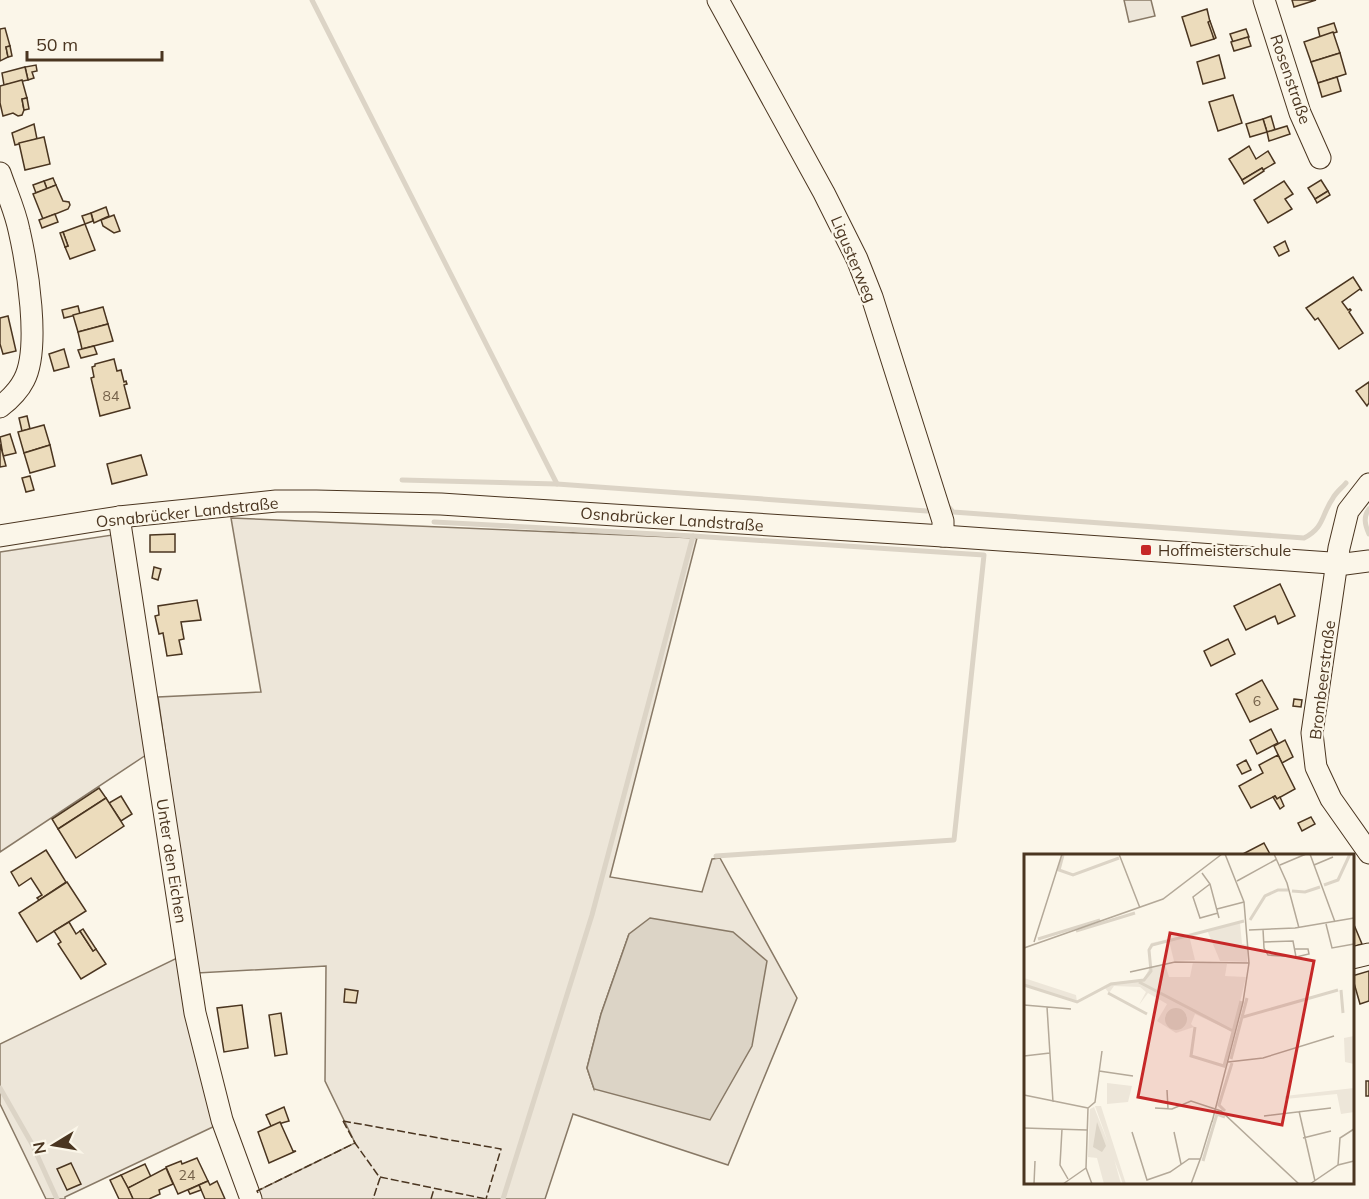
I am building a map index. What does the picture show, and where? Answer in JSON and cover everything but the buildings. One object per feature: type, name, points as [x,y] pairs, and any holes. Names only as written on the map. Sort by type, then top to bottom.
[{"type":"street","name":"Ligusterweg","points":[[718,0],[824,193],[857,259],[872,297],[943,521],[943,536]]},
{"type":"street","name":"Rosenstraße","points":[[1264,0],[1300,113],[1320,158]]},
{"type":"street","points":[[0,173],[19,228],[30,303],[32,352],[25,379],[0,407]]},
{"type":"street","name":"Brombeerstraße","points":[[1369,484],[1348,511],[1312,734],[1316,767],[1331,799],[1369,853]]},
{"type":"street","name":"Osnabrücker Landstraße","points":[[0,536],[119,517],[276,501],[316,501],[441,504],[1341,564],[1369,561]]},
{"type":"street","name":"Unter den Eichen","points":[[119,517],[195,1013],[222,1120],[251,1199]]},
{"type":"street","name":"Osnabrücker Landstraße","points":[[1341,564],[1369,572]]},
{"type":"street","points":[[1354,958],[1369,954]]},
{"type":"shaded area","points":[[1124,0],[1151,0],[1155,16],[1129,22]]},
{"type":"shaded area","points":[[231,518],[697,538],[610,877],[702,892],[712,859],[720,858],[797,998],[728,1165],[573,1114],[545,1199],[260,1199],[257,1191],[355,1143],[325,1081],[326,966],[197,973],[158,697],[261,692]],"holes":[[[629,934],[594,1089],[587,1068],[601,1014]]]},
{"type":"shaded area","points":[[112,535],[146,755],[0,852],[0,552]]},
{"type":"shaded area","points":[[650,918],[733,932],[767,961],[752,1046],[710,1120],[594,1089],[587,1068],[601,1014],[629,934]]},
{"type":"shaded area","points":[[177,958],[217,1125],[65,1199],[46,1199],[0,1104],[0,1044]]},
{"type":"waterway","points":[[312,0],[557,484]]},
{"type":"waterway","points":[[402,480],[557,484],[927,511]]},
{"type":"waterway","points":[[946,504],[953,512],[1304,538],[1316,530],[1334,496],[1346,483]]},
{"type":"waterway","points":[[1369,509],[1365,521],[1369,534]]},
{"type":"waterway","points":[[434,522],[984,555],[954,840],[716,856]]},
{"type":"waterway","points":[[503,1199],[592,915],[693,536]]},
{"type":"waterway","points":[[0,1088],[32,1144],[57,1199]]},
{"type":"fence","points":[[343,1121],[501,1149],[486,1199]]},
{"type":"fence","points":[[343,1121],[355,1143]]},
{"type":"fence","points":[[258,1193],[257,1191],[355,1143],[380,1178],[373,1199]]},
{"type":"fence","points":[[380,1177],[486,1199]]},
{"type":"fence","points":[[431,1199],[434,1189]]},
{"type":"place","name":"Hoffmeisterschule","points":[[1146,550]]}]
